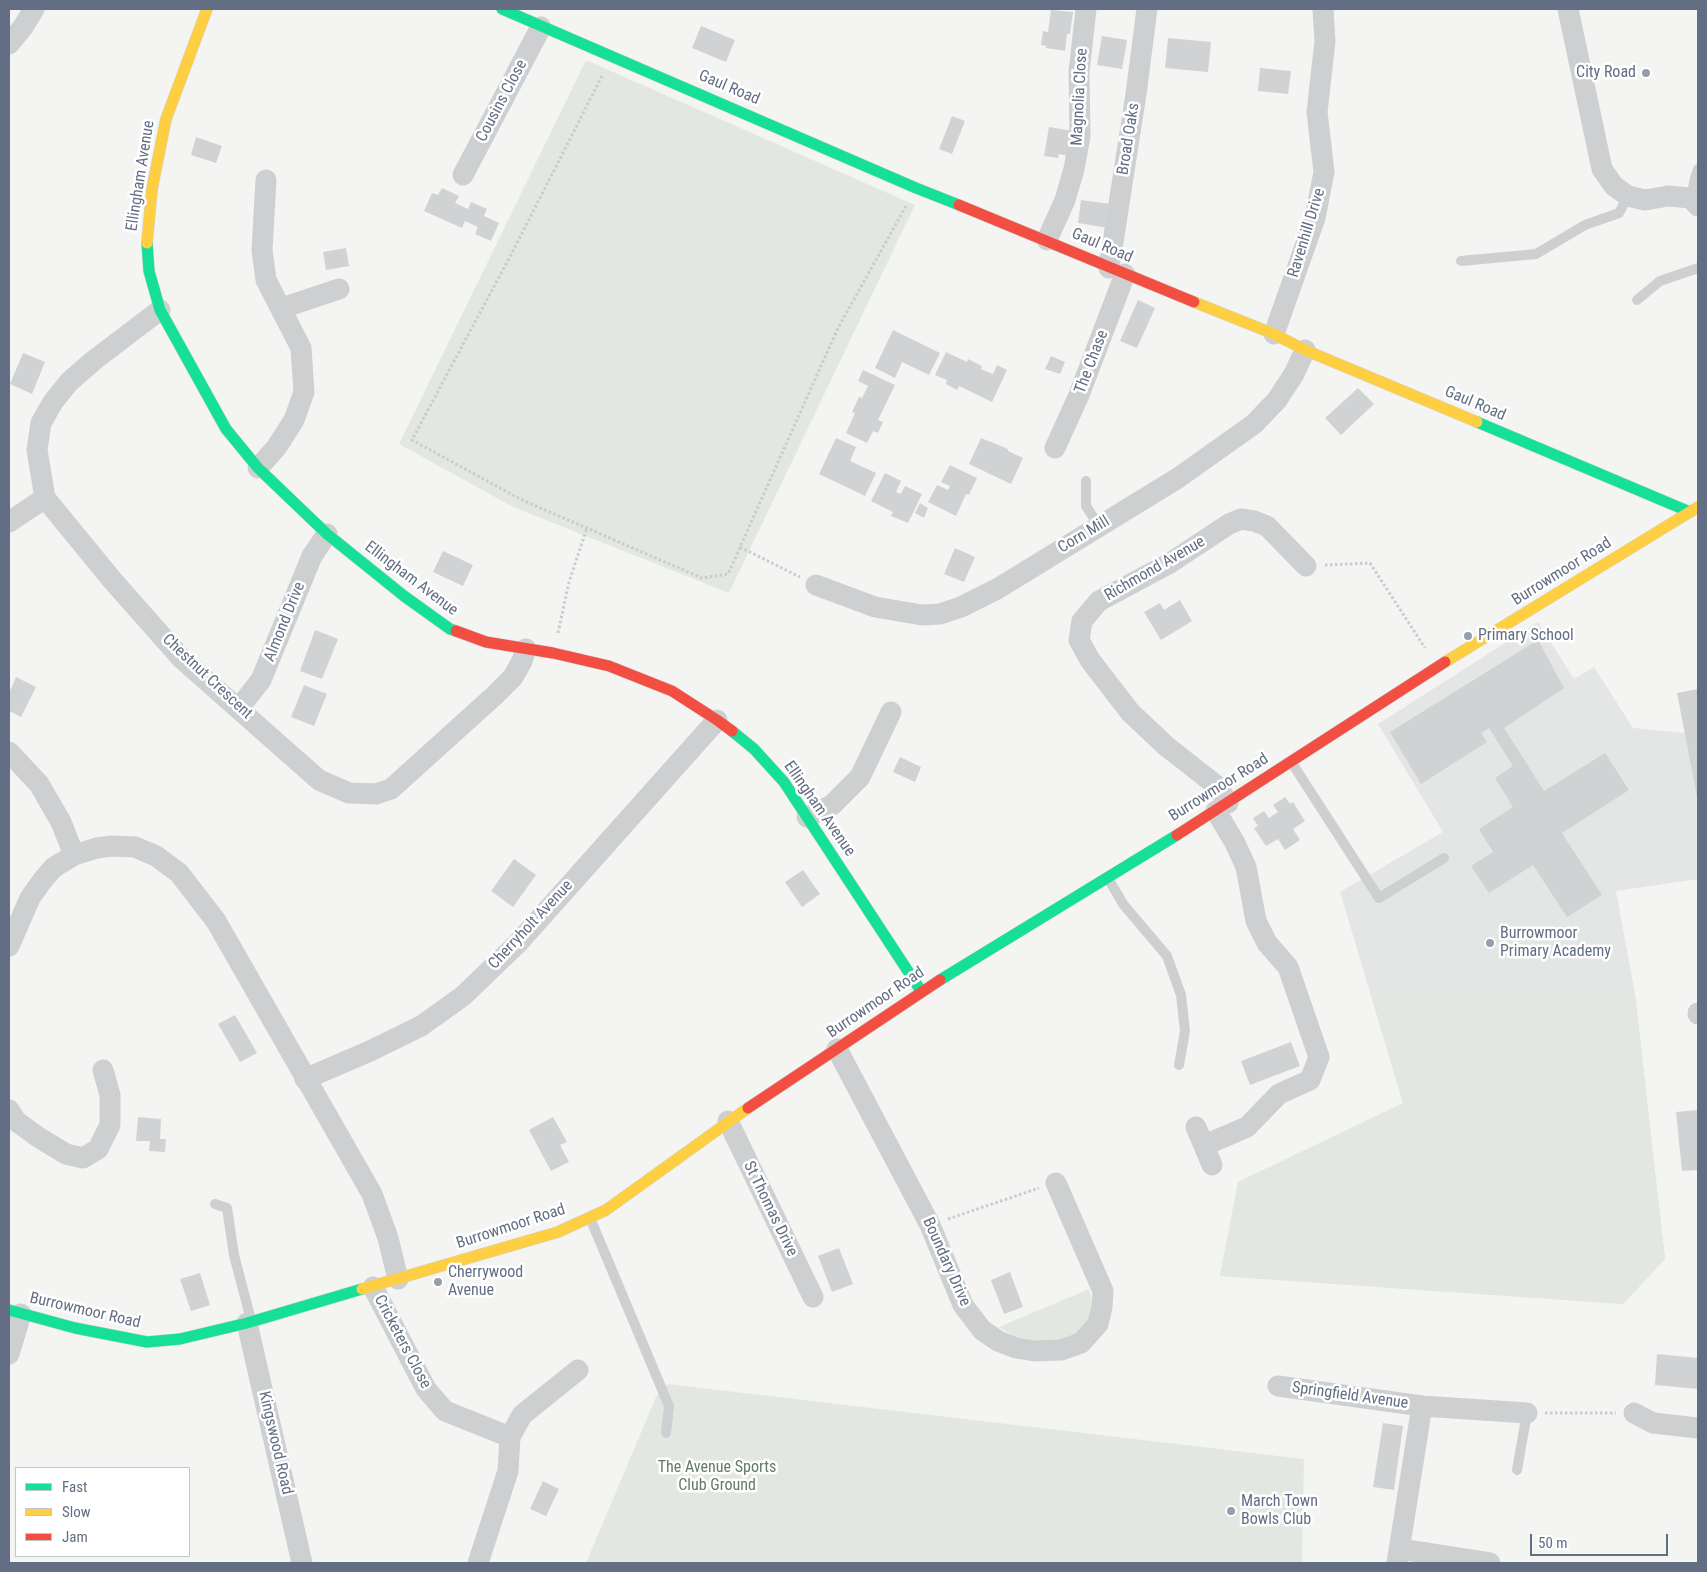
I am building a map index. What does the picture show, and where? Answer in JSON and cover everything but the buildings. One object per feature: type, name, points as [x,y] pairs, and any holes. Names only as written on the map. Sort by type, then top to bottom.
[{"type":"street","points":[[9,44],[23,27],[34,9]]},
{"type":"street","name":"Ellingham Avenue","points":[[207,9],[166,119],[152,189],[147,237],[149,271],[160,310],[226,429],[258,468],[327,534],[450,630],[486,642],[553,653],[609,666],[672,691],[717,720],[754,749],[784,782],[921,992]]},
{"type":"street","name":"Magnolia Close","points":[[1047,240],[1065,200],[1074,169],[1080,136],[1079,72],[1086,9]]},
{"type":"street","name":"Broad Oaks","points":[[1117,271],[1147,9]]},
{"type":"street","name":"Ravenhill Drive","points":[[1274,334],[1315,218],[1324,172],[1317,112],[1325,41],[1323,9]]},
{"type":"street","points":[[1568,9],[1602,169],[1614,186],[1628,196],[1645,200],[1668,196],[1695,202]]},
{"type":"street","name":"Gaul Road","points":[[508,10],[541,27],[916,188],[1047,240],[1117,271],[1274,334],[1305,350],[1694,510]]},
{"type":"street","name":"Cousins Close","points":[[463,175],[541,27]]},
{"type":"street","points":[[258,468],[276,448],[294,420],[304,392],[301,348],[266,280],[262,250],[266,180]]},
{"type":"street","name":"The Chase","points":[[1055,448],[1079,395],[1117,271]]},
{"type":"street","points":[[282,308],[339,290]]},
{"type":"street","name":"Chestnut Crescent","points":[[160,310],[93,361],[69,382],[53,402],[41,423],[36,450],[45,498],[113,581],[182,659],[319,780],[349,793],[376,794],[392,789],[494,696],[512,677],[522,661],[526,649]]},
{"type":"street","name":"Corn Mill","points":[[816,585],[875,607],[922,615],[940,614],[961,608],[996,589],[1178,478],[1254,424],[1277,400],[1294,374],[1305,350]]},
{"type":"street","points":[[9,522],[45,498]]},
{"type":"street","name":"Burrowmoor Road","points":[[15,1312],[75,1328],[147,1342],[180,1339],[249,1322],[558,1232],[606,1210],[728,1121],[921,992],[1222,807],[1437,667],[1694,510]]},
{"type":"street","name":"Richmond Avenue","points":[[1204,1146],[1247,1127],[1279,1094],[1310,1080],[1319,1057],[1288,967],[1267,943],[1256,921],[1246,867],[1222,807],[1217,786],[1166,746],[1130,712],[1090,660],[1079,640],[1082,621],[1099,601],[1170,563],[1229,524],[1242,519],[1267,526],[1306,566]]},
{"type":"street","name":"Almond Drive","points":[[239,708],[261,680],[312,556],[327,534]]},
{"type":"street","points":[[807,817],[832,804],[860,777],[891,712]]},
{"type":"street","name":"Cherryholt Avenue","points":[[306,1079],[422,1026],[463,996],[518,943],[717,720]]},
{"type":"street","points":[[9,752],[39,784],[60,822],[74,855]]},
{"type":"street","points":[[9,946],[30,898],[42,881],[53,868],[74,855],[97,848],[112,846],[135,847],[156,856],[179,873],[216,921],[372,1194],[388,1238],[398,1279]]},
{"type":"street","name":"Boundary Drive","points":[[837,1049],[930,1225],[963,1305],[982,1330],[998,1341],[1016,1348],[1036,1351],[1061,1350],[1081,1343],[1098,1324],[1103,1291],[1056,1183]]},
{"type":"street","points":[[9,1110],[16,1121],[38,1137],[66,1154],[83,1158],[98,1149],[110,1125],[110,1095],[103,1070]]},
{"type":"street","name":"St Thomas Drive","points":[[728,1121],[812,1297]]},
{"type":"street","name":"Cricketers Close","points":[[373,1286],[426,1390],[446,1412],[510,1438]]},
{"type":"street","points":[[9,1354],[15,1312]]},
{"type":"street","name":"Kingswood Road","points":[[249,1322],[302,1563]]},
{"type":"street","points":[[478,1563],[508,1471],[510,1438],[522,1416],[578,1370]]},
{"type":"street","name":"Springfield Avenue","points":[[1278,1386],[1422,1406],[1527,1413]]},
{"type":"street","name":"Springfield Avenue","points":[[1422,1406],[1398,1556],[1490,1563]]},
{"type":"street","points":[[1634,1413],[1653,1423],[1698,1428]]},
{"type":"lane","points":[[1695,202],[1695,178],[1698,169]]},
{"type":"lane","points":[[1461,261],[1536,254],[1585,225],[1619,213],[1628,196]]},
{"type":"lane","points":[[1637,300],[1660,281],[1698,268]]},
{"type":"lane","points":[[1086,481],[1086,506],[1099,526]]},
{"type":"lane","points":[[1291,762],[1379,898],[1444,858]]},
{"type":"lane","points":[[1107,878],[1123,904],[1167,956],[1181,994],[1185,1031],[1179,1065]]},
{"type":"lane","points":[[215,1204],[227,1208],[234,1255],[249,1322]]},
{"type":"lane","points":[[590,1217],[669,1406],[666,1433]]},
{"type":"lane","points":[[1517,1470],[1527,1413]]},
{"type":"path","points":[[612,56],[514,249],[412,440],[522,500],[702,578],[728,574],[838,328],[916,188]]},
{"type":"path","points":[[553,653],[569,582],[587,528]]},
{"type":"path","points":[[740,547],[816,585]]},
{"type":"path","points":[[1306,566],[1370,563],[1437,667]]},
{"type":"path","points":[[930,1225],[1056,1183]]},
{"type":"path","points":[[1527,1413],[1634,1413]]},
{"type":"shaded area","name":"Burrowmoor Primary Academy","points":[[1538,622],[1574,679],[1594,667],[1633,728],[1685,733],[1698,801],[1698,879],[1616,891],[1635,994],[1665,1259],[1623,1304],[1220,1276],[1238,1182],[1403,1103],[1340,892],[1443,832],[1378,724]]},
{"type":"green space","points":[[586,60],[915,205],[729,593],[513,507],[399,444]]},
{"type":"green space","points":[[1635,994],[1665,1259],[1623,1304],[1220,1276],[1238,1182],[1403,1104],[1372,998]]},
{"type":"green space","points":[[1089,1289],[1092,1312],[1086,1325],[1075,1338],[1054,1342],[1030,1340],[1013,1336],[999,1327]]},
{"type":"green space","name":"The Avenue Sports Club Ground","points":[[668,1384],[1304,1459],[1302,1563],[586,1563],[656,1397]]},
{"type":"traffic: fast","points":[[502,9],[959,205]]},
{"type":"traffic: fast","points":[[147,243],[149,271],[160,310],[226,429],[258,468],[327,534],[404,596],[450,629],[456,631]]},
{"type":"traffic: fast","points":[[1477,422],[1690,512]]},
{"type":"traffic: fast","points":[[732,731],[754,749],[784,782],[921,991]]},
{"type":"traffic: fast","points":[[940,980],[1177,835]]},
{"type":"traffic: fast","points":[[9,1310],[75,1328],[147,1342],[180,1339],[247,1323],[362,1289]]},
{"type":"traffic: slow","points":[[147,243],[152,189],[166,119],[207,9]]},
{"type":"traffic: slow","points":[[1194,302],[1274,334],[1305,350],[1477,422]]},
{"type":"traffic: slow","points":[[1445,662],[1698,507]]},
{"type":"traffic: slow","points":[[362,1289],[558,1232],[606,1210],[748,1108]]},
{"type":"traffic: jam","points":[[959,205],[1194,302]]},
{"type":"traffic: jam","points":[[456,631],[486,642],[553,653],[609,666],[672,691],[732,731]]},
{"type":"traffic: jam","points":[[1177,835],[1445,662]]},
{"type":"traffic: jam","points":[[748,1108],[940,980]]},
{"type":"place","name":"City Road","points":[[1646,73]]},
{"type":"place","name":"Primary School","points":[[1468,636]]},
{"type":"place","name":"Burrowmoor Primary Academy","points":[[1490,943]]},
{"type":"place","name":"Cherrywood Avenue","points":[[438,1282]]},
{"type":"place","name":"March Town Bowls Club","points":[[1231,1511]]}]
